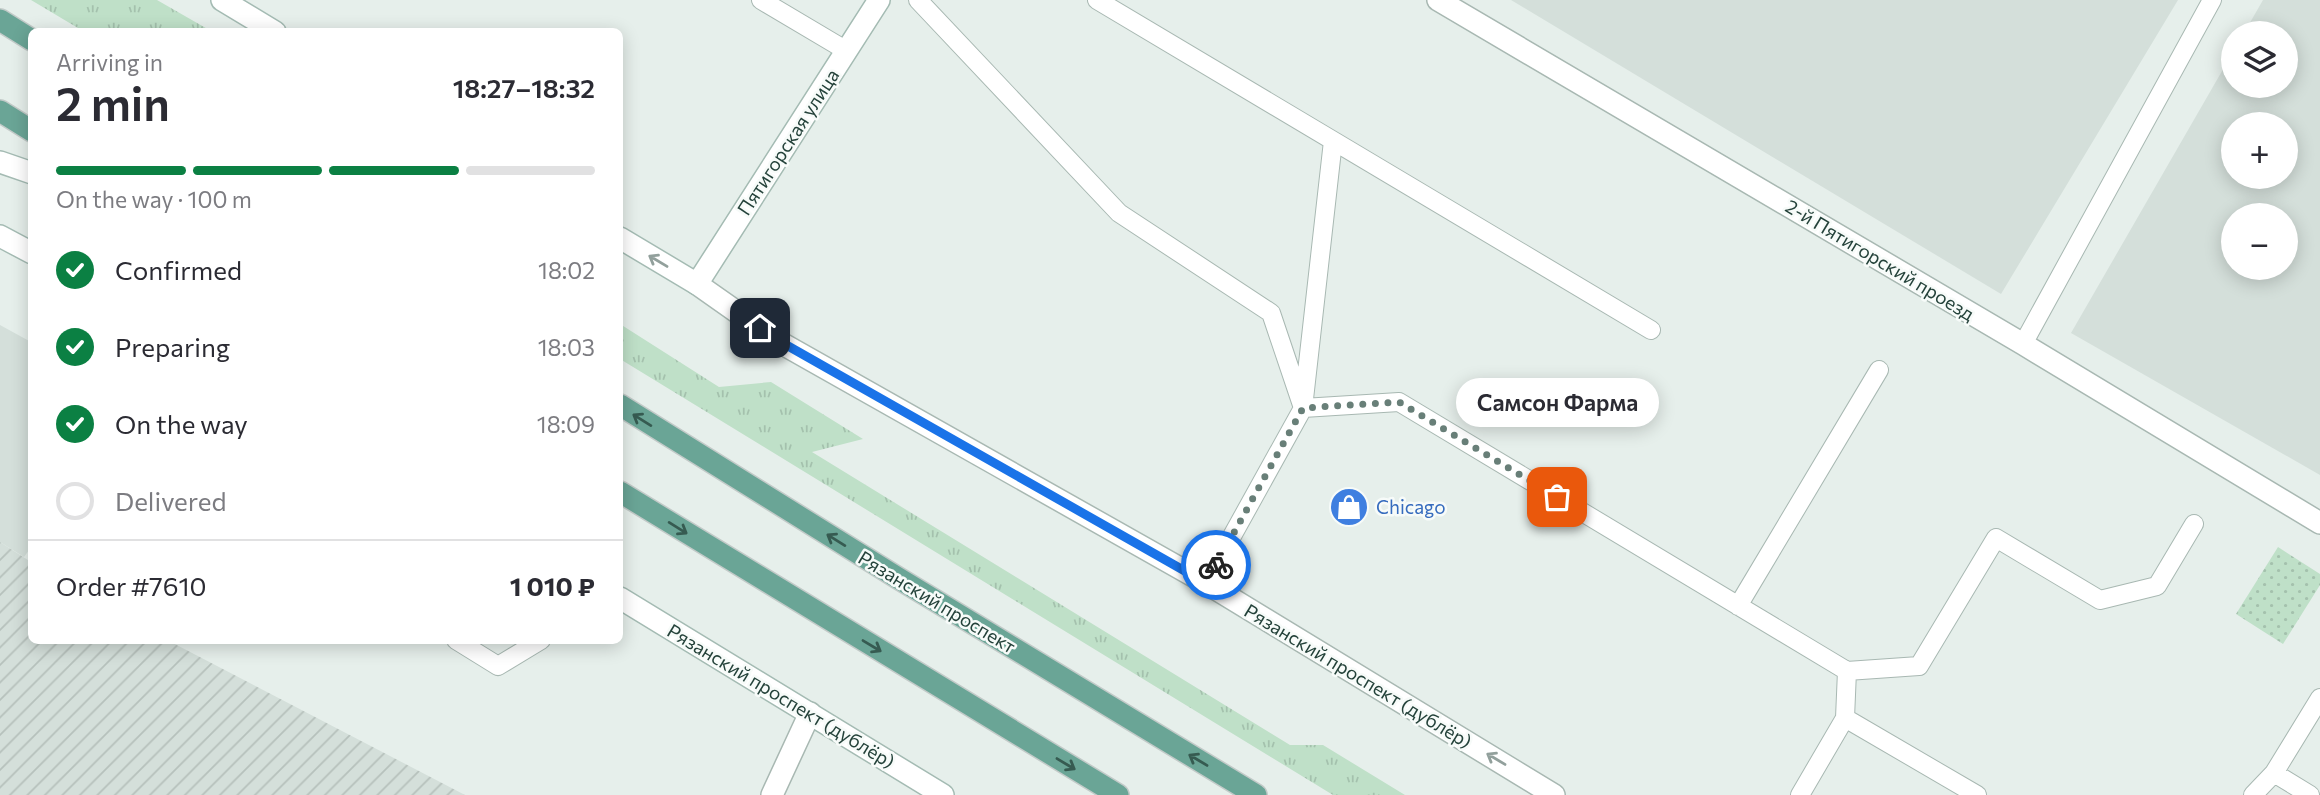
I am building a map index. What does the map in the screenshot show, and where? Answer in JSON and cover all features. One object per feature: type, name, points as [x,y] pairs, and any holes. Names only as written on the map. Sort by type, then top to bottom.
[{"type":"main road","points":[[0,20],[28,38]]},
{"type":"main road","points":[[0,111],[28,128]]},
{"type":"main road","name":"Рязанский проспект","points":[[623,407],[898,578],[1256,795]]},
{"type":"main road","points":[[623,494],[1118,795]]},
{"type":"street","points":[[222,0],[268,28]]},
{"type":"street","name":"Пятигорская улица","points":[[697,284],[879,0]]},
{"type":"street","name":"2-й Пятигорский проезд","points":[[1438,0],[2023,344],[2320,523]]},
{"type":"street","points":[[0,162],[28,172]]},
{"type":"street","points":[[0,236],[28,251]]},
{"type":"street","name":"Рязанский проспект (дублёр)","points":[[623,240],[697,284],[781,342],[1206,583],[1554,795]]},
{"type":"street","name":"Рязанский проспект (дублёр)","points":[[623,600],[943,795]]},
{"type":"street","points":[[772,795],[810,713]]},
{"type":"lane","points":[[761,0],[847,51]]},
{"type":"lane","points":[[919,0],[1119,212],[1271,313],[1303,408]]},
{"type":"lane","points":[[1097,0],[1651,330]]},
{"type":"lane","points":[[2023,344],[2211,0]]},
{"type":"lane","points":[[1206,583],[1303,408],[1333,141]]},
{"type":"lane","points":[[1738,606],[1879,370]]},
{"type":"lane","points":[[1303,408],[1399,402],[1847,671],[1919,666],[1996,538],[2100,600],[2157,586],[2194,524]]},
{"type":"lane","points":[[462,644],[498,666],[534,644]]},
{"type":"lane","points":[[1800,795],[1845,718],[1847,671]]},
{"type":"lane","points":[[2253,795],[2274,773],[2320,698]]},
{"type":"lane","points":[[1845,718],[1977,795]]},
{"type":"lane","points":[[2274,773],[2310,795]]},
{"type":"shaded area","points":[[1511,0],[2178,0],[2001,294]]},
{"type":"shaded area","points":[[2263,0],[2320,0],[2320,475],[2071,333],[2221,73],[2221,98],[2298,98],[2298,21],[2251,21]]},
{"type":"shaded area","points":[[0,325],[28,340],[28,552],[24,557],[0,542]]},
{"type":"shaded area","points":[[0,542],[28,560],[28,644],[175,644],[465,795],[0,795]]},
{"type":"green space","points":[[31,0],[157,0],[206,28],[78,28]]},
{"type":"green space","points":[[623,326],[719,387],[771,382],[863,439],[812,452],[1290,745],[1323,745],[1405,795],[1333,795],[623,361]]},
{"type":"green space","points":[[2278,547],[2320,574],[2320,585],[2283,644],[2236,614]]},
{"type":"way so far","points":[[1216,565],[1303,408],[1399,402],[1557,497]]},
{"type":"place","name":"Самсон Фарма","points":[[1557,497]]},
{"type":"place","name":"Chicago","points":[[1349,507]]},
{"type":"route","points":[[760,328],[1206,583],[1216,565]]}]
